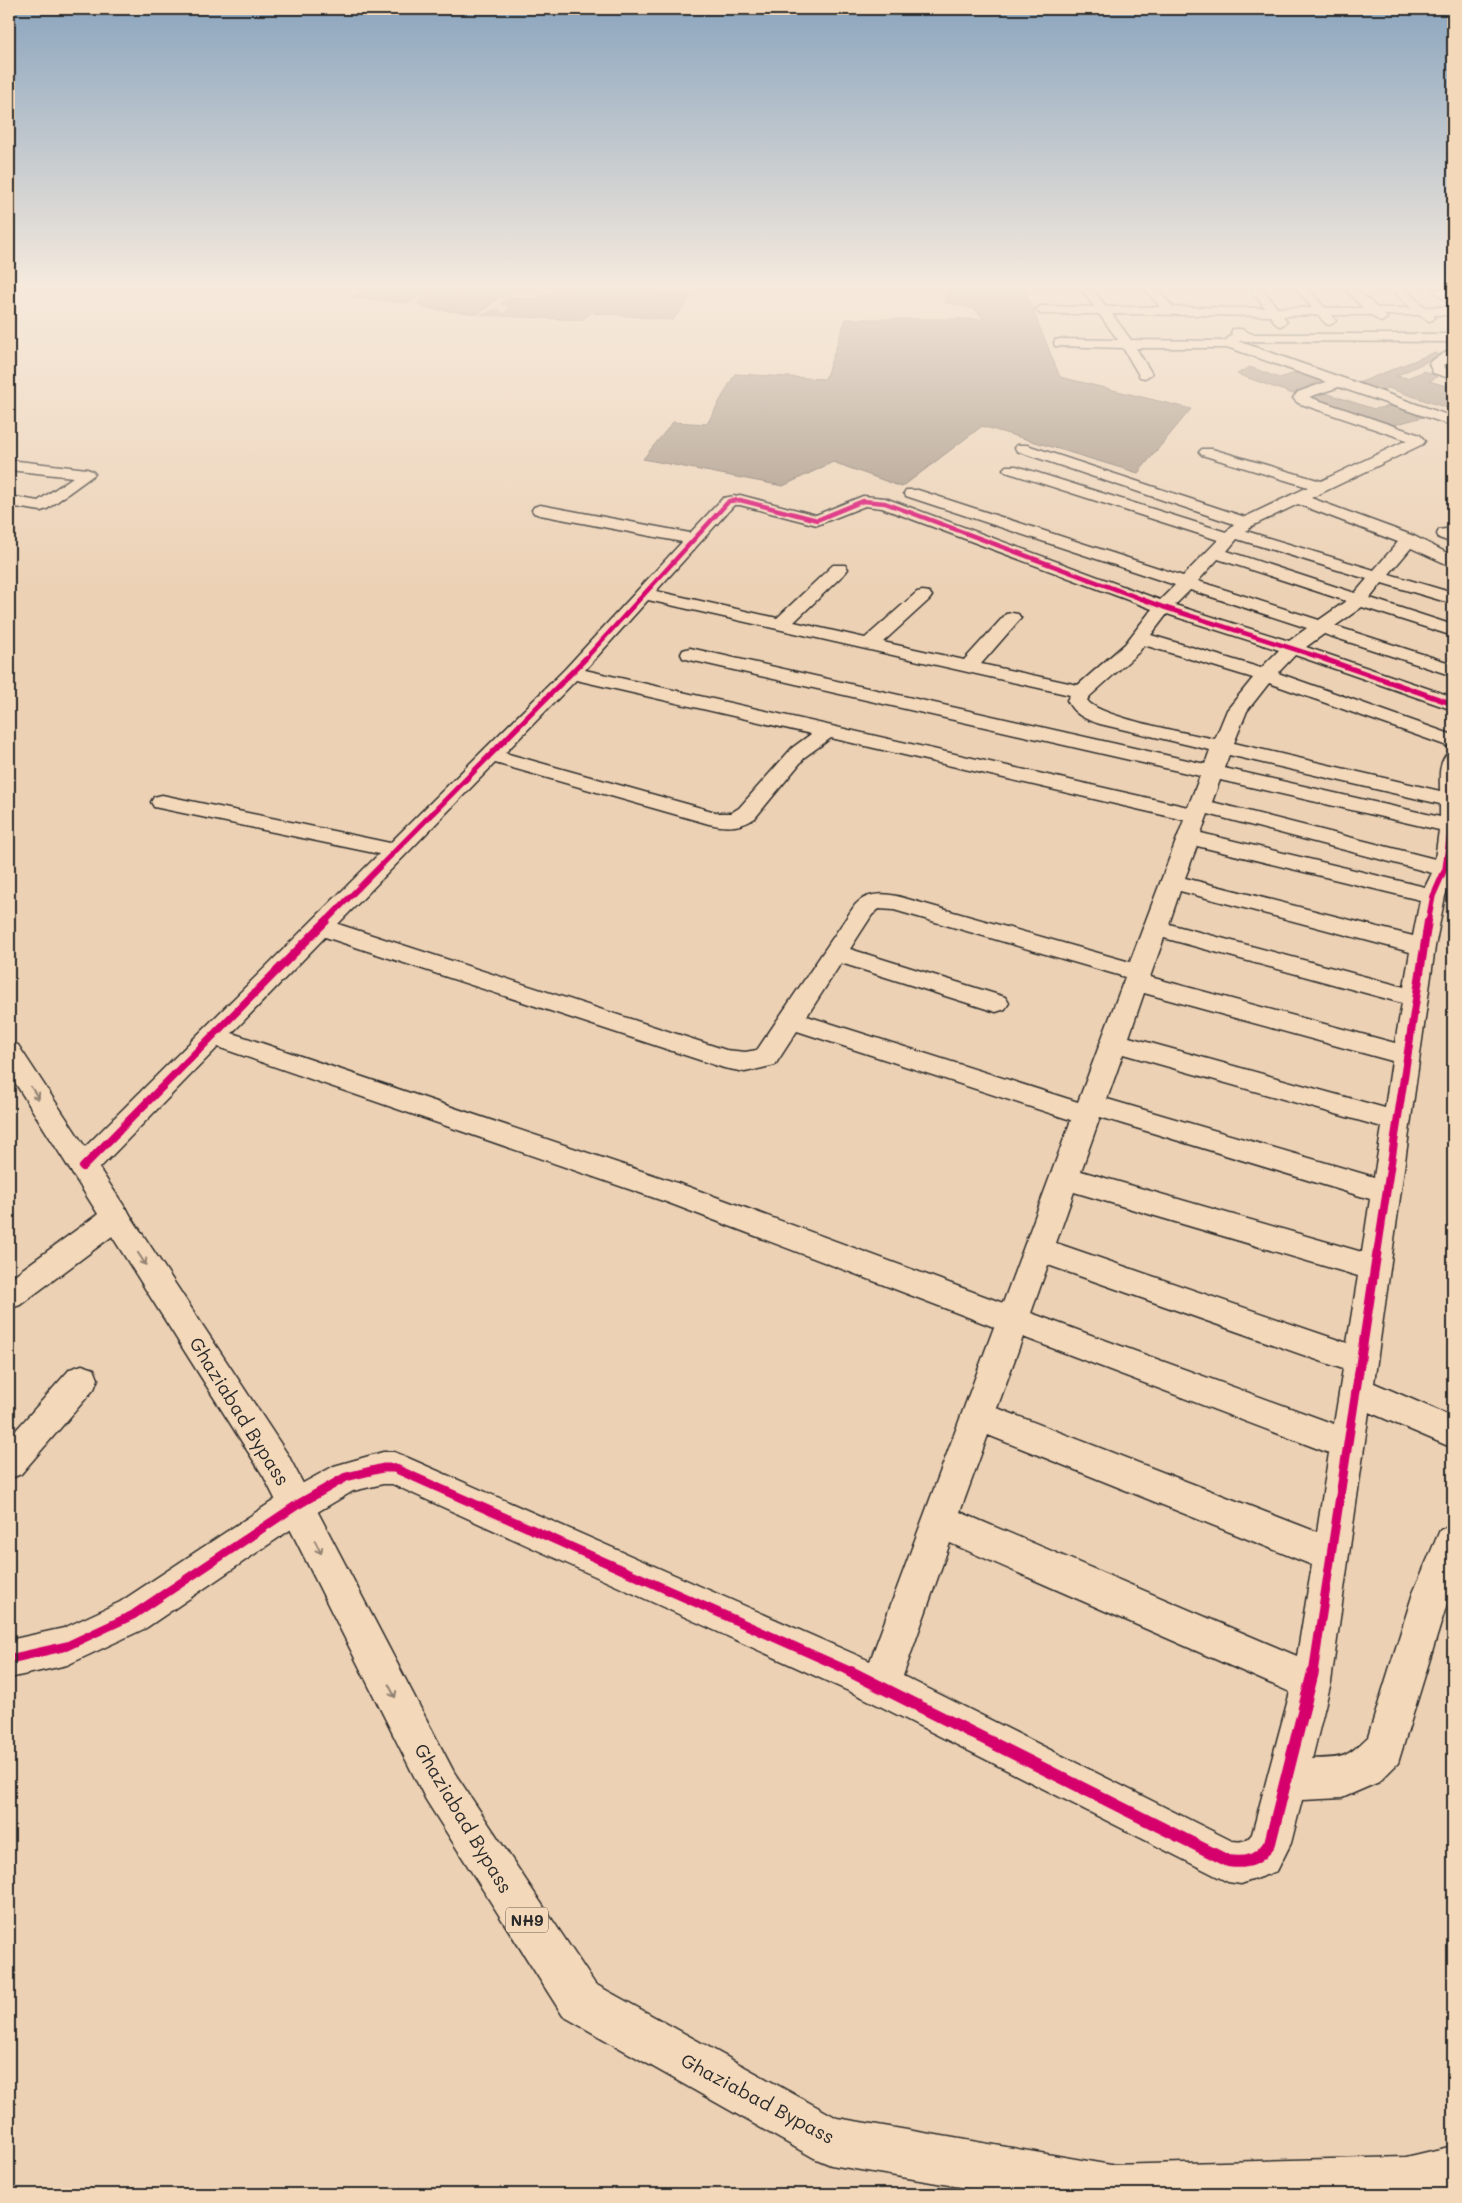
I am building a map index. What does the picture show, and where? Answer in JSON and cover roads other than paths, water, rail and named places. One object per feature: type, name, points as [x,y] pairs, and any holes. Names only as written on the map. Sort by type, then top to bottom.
[{"type":"main road","points":[[1217,760],[1087,712],[1080,708],[1077,700],[1082,692],[1140,638],[1163,607],[1214,552],[1236,532],[1298,499],[1418,441],[1415,438],[1309,403],[1300,398],[1315,392]]},
{"type":"main road","points":[[1367,392],[1453,422]]},
{"type":"main road","points":[[1022,448],[1236,532]]},
{"type":"main road","points":[[1207,452],[1324,487]]},
{"type":"main road","points":[[9,465],[87,474],[41,506],[9,500]]},
{"type":"main road","points":[[1011,469],[1236,532],[1453,598]]},
{"type":"main road","points":[[912,493],[1453,670]]},
{"type":"main road","points":[[1298,499],[1408,540],[1453,562]]},
{"type":"main road","points":[[83,1167],[572,674],[646,594],[724,504],[734,500],[817,520],[863,501],[877,501],[1163,607],[1292,648],[1453,704]]},
{"type":"main road","points":[[540,510],[693,539]]},
{"type":"main road","points":[[880,1685],[1195,819],[1237,710],[1265,675],[1292,648],[1358,601],[1408,540]]},
{"type":"main road","points":[[1214,552],[1453,631]]},
{"type":"main road","points":[[781,624],[839,569]]},
{"type":"main road","points":[[646,594],[1082,692]]},
{"type":"main road","points":[[869,644],[923,596]]},
{"type":"main road","points":[[968,666],[1012,618]]},
{"type":"main road","points":[[1140,638],[1265,675],[1453,742]]},
{"type":"main road","points":[[690,654],[1217,760],[1450,813]]},
{"type":"main road","points":[[572,674],[1195,819],[1444,880]]},
{"type":"main road","points":[[491,755],[717,819],[734,820],[747,813],[799,752],[826,732]]},
{"type":"main road","points":[[9,1656],[14,1658],[67,1646],[133,1615],[296,1504],[346,1477],[383,1468],[394,1468],[880,1685],[1228,1861],[1250,1862],[1262,1856],[1270,1843],[1312,1682],[1422,947],[1444,880],[1450,813],[1450,769],[1453,759]]},
{"type":"main road","points":[[162,802],[396,851]]},
{"type":"main road","points":[[1195,819],[1444,880]]},
{"type":"main road","points":[[1172,882],[1422,947]]},
{"type":"main road","points":[[321,927],[724,1059],[745,1062],[766,1058],[834,953],[869,904],[883,900],[1406,1055]]},
{"type":"main road","points":[[1156,928],[1415,998]]},
{"type":"main road","points":[[834,953],[996,1003]]},
{"type":"main road","points":[[790,1020],[1089,1110],[1386,1192]]},
{"type":"main road","points":[[213,1036],[680,1195],[1348,1445]]},
{"type":"main road","points":[[1114,1042],[1396,1121]]},
{"type":"main road","name":"Ghaziabad Bypass","points":[[9,1052],[276,1466],[440,1786],[579,2000],[831,2141],[1110,2189],[1372,2188],[1406,2182],[1453,2170]]},
{"type":"main road","points":[[1064,1178],[1374,1268]]},
{"type":"main road","points":[[9,1296],[116,1217]]},
{"type":"main road","points":[[1039,1249],[1358,1376],[1453,1433]]},
{"type":"main road","points":[[9,1463],[82,1379]]},
{"type":"main road","points":[[978,1416],[1331,1555]]},
{"type":"main road","points":[[940,1521],[1312,1682]]},
{"type":"main road","points":[[1286,1780],[1342,1778],[1365,1768],[1384,1750],[1431,1593],[1453,1542]]}]
